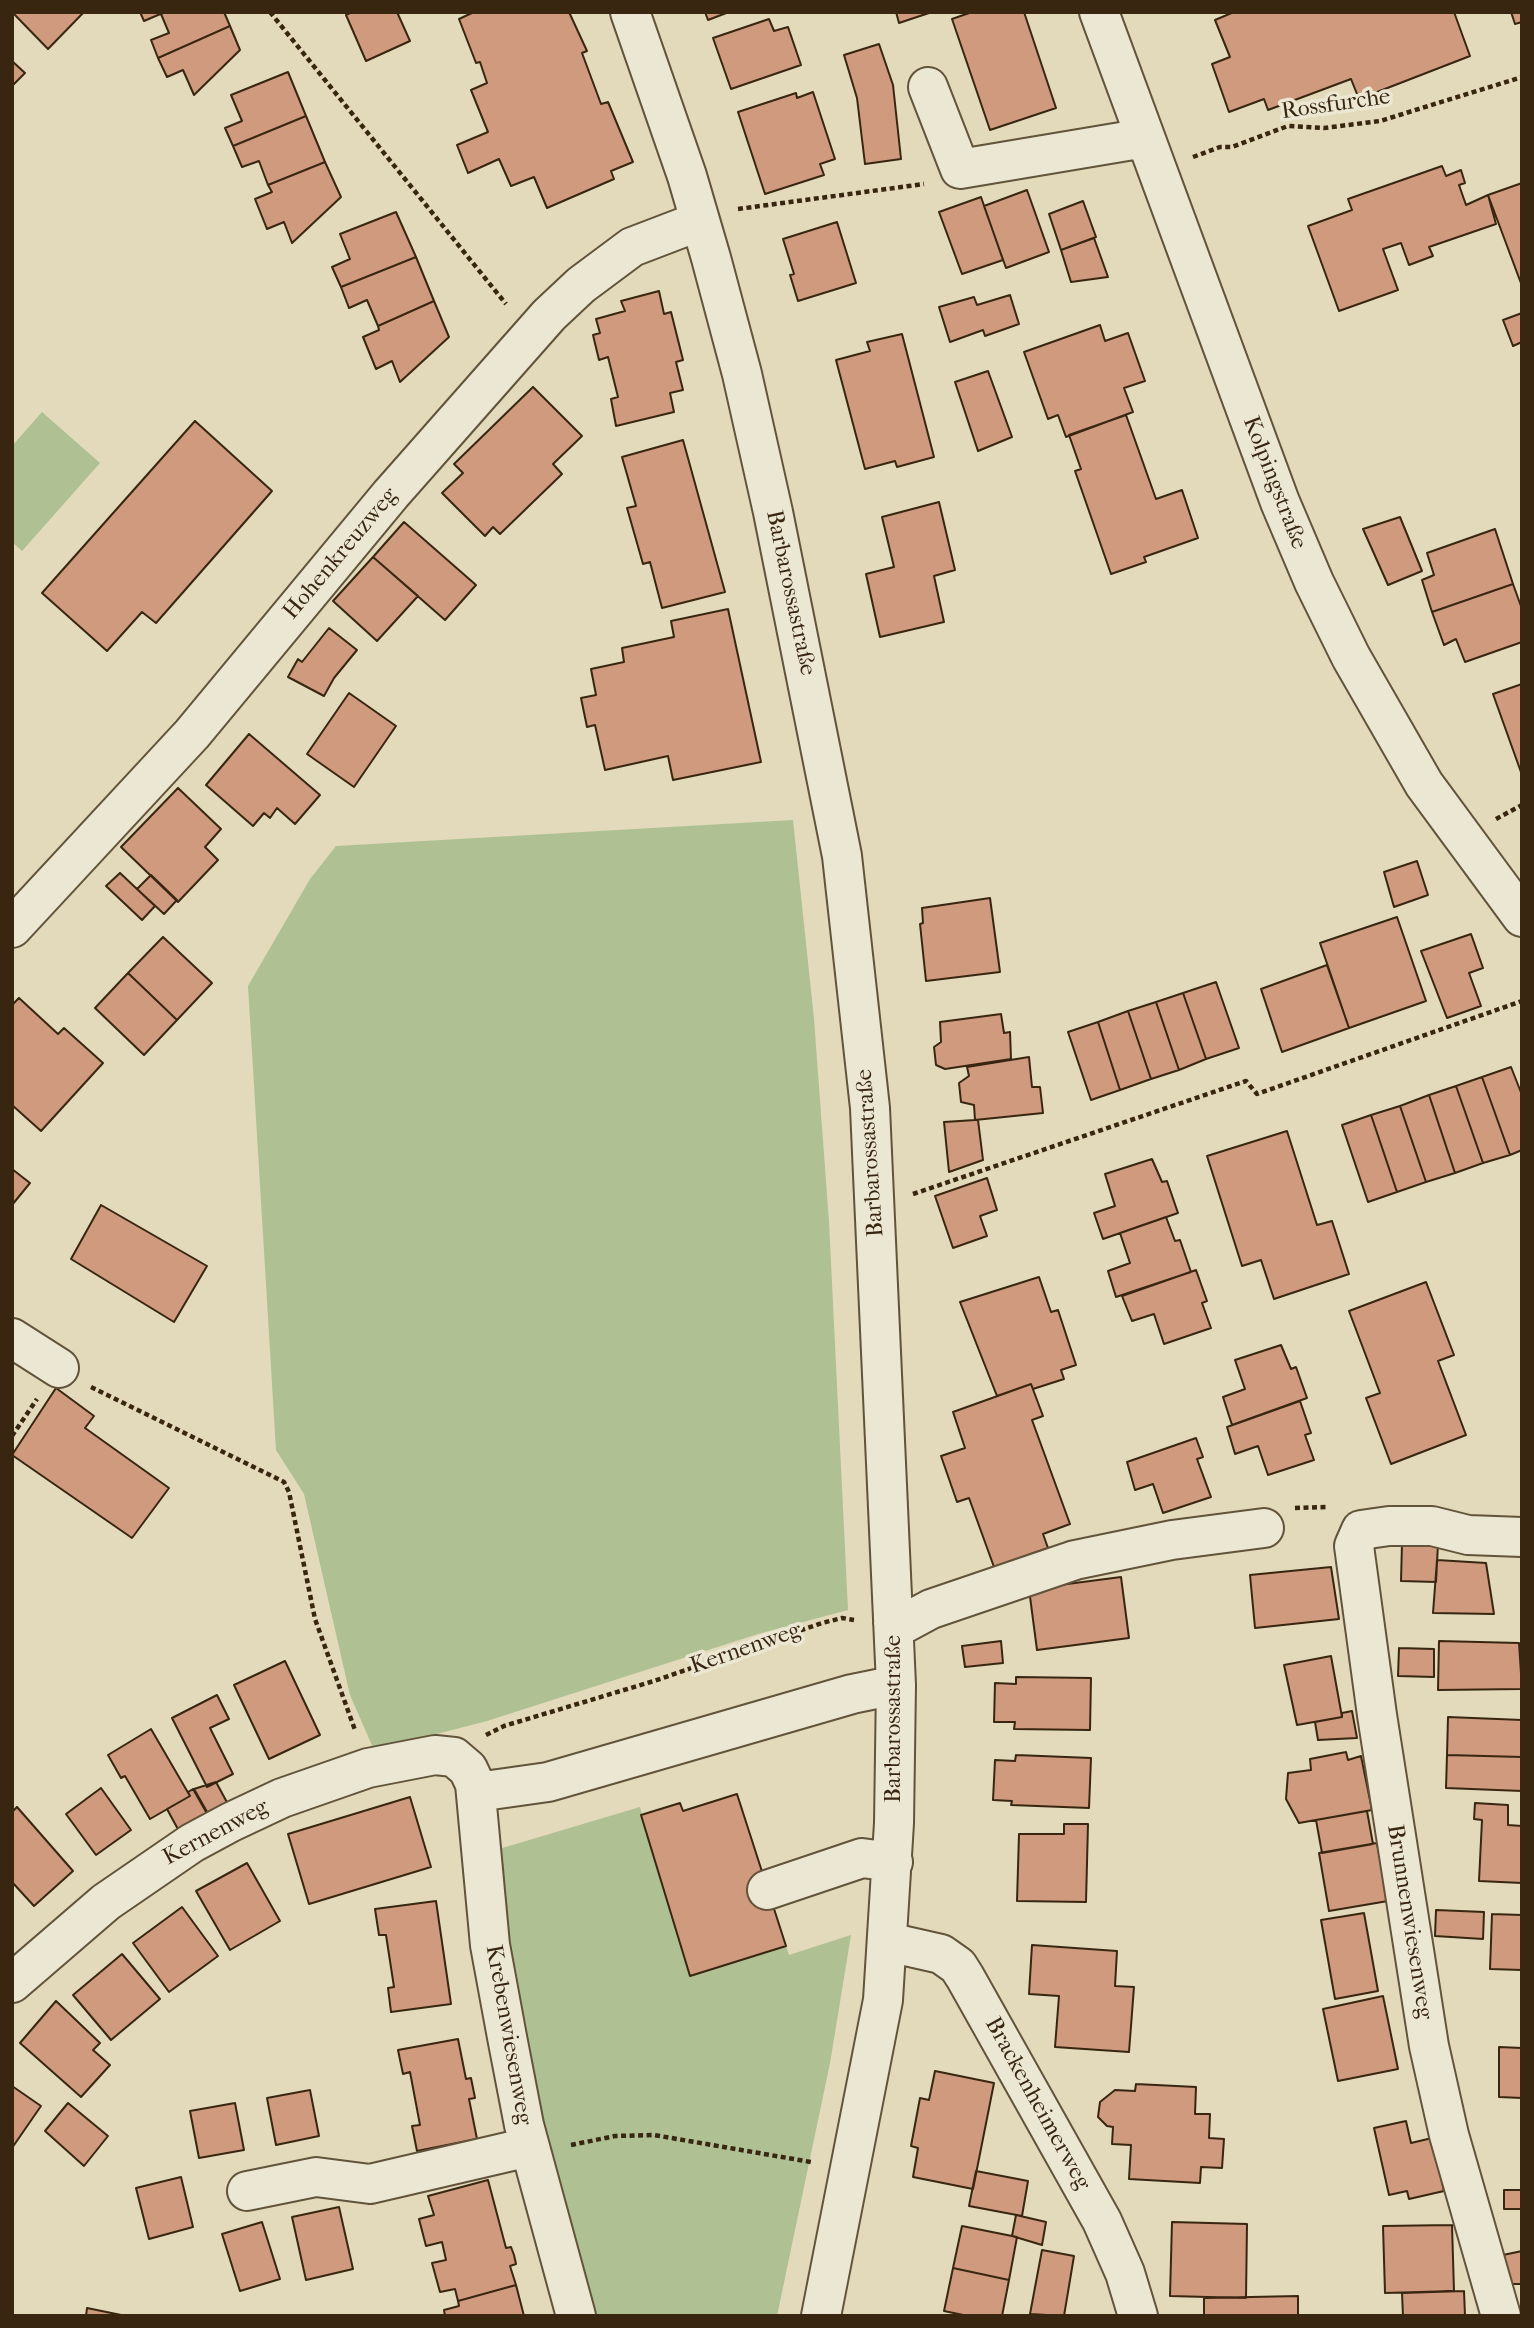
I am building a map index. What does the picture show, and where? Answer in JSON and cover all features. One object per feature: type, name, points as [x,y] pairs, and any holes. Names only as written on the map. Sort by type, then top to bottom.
[{"type":"street","name":"Barbarossastraße","points":[[630,12],[701,221],[742,374],[832,800],[860,1010],[876,1205],[896,1685],[893,1862],[888,1942],[875,2048],[821,2316]]},
{"type":"street","name":"Kolpingstraße","points":[[1099,12],[1289,524],[1314,582],[1356,668],[1424,785],[1522,917]]},
{"type":"street","points":[[929,87],[960,169],[1150,154]]},
{"type":"street","name":"Hohenkreuzweg","points":[[12,928],[192,734],[391,494],[533,332],[581,285],[617,257],[649,239],[701,221]]},
{"type":"street","points":[[12,1338],[59,1368]]},
{"type":"street","points":[[1367,1528],[1432,1527],[1468,1535],[1522,1537]]},
{"type":"street","points":[[893,1623],[905,1623],[931,1609],[1074,1560],[1172,1539],[1264,1528]]},
{"type":"street","name":"Brunnenwiesenweg","points":[[1367,1528],[1361,1530],[1355,1540],[1355,1565],[1429,2046],[1448,2136],[1501,2316]]},
{"type":"street","points":[[477,1792],[548,1782],[896,1685]]},
{"type":"street","name":"Kernenweg","points":[[12,1983],[106,1902],[192,1843],[254,1810],[368,1768],[435,1755],[454,1758]]},
{"type":"street","name":"Krebenwiesenweg","points":[[454,1758],[468,1769],[477,1792],[490,1945],[529,2147],[576,2316]]},
{"type":"street","points":[[768,1890],[862,1858],[893,1862]]},
{"type":"street","name":"Brackenheimerweg","points":[[888,1942],[942,1954],[958,1966],[1102,2221],[1125,2273],[1138,2316]]},
{"type":"street","points":[[247,2190],[317,2177],[370,2184],[529,2147]]},
{"type":"path","points":[[270,12],[506,304],[533,332]]},
{"type":"path","name":"Rossfurche","points":[[1150,154],[1288,125],[1324,128],[1380,121],[1522,76]]},
{"type":"path","points":[[876,1205],[1246,1081],[1257,1094],[1522,1001]]},
{"type":"path","points":[[59,1368],[128,1408],[284,1482],[289,1492],[315,1619],[368,1768]]},
{"type":"path","points":[[1264,1528],[1264,1518],[1269,1511],[1304,1507],[1348,1508],[1367,1528]]},
{"type":"path","name":"Kernenweg","points":[[454,1758],[465,1747],[504,1726],[654,1681],[822,1623],[842,1618],[864,1623],[893,1623]]},
{"type":"path","points":[[529,2147],[569,2146],[615,2136],[654,2135],[850,2168]]},
{"type":"green space","points":[[42,412],[100,463],[22,551],[12,542],[12,446]]},
{"type":"green space","points":[[793,820],[814,1019],[829,1222],[848,1610],[758,1634],[487,1721],[374,1750],[350,1695],[304,1494],[276,1450],[248,986],[310,879],[336,846]]},
{"type":"green space","points":[[640,1807],[690,1976],[786,1946],[789,1955],[851,1935],[830,2063],[777,2316],[594,2316],[538,2097],[511,1948],[499,1849]]},
{"type":"building","points":[[12,12],[84,12],[48,49]]},
{"type":"building","points":[[140,12],[165,12],[144,21]]},
{"type":"building","points":[[224,12],[230,26],[158,58],[151,40],[169,33],[161,14]]},
{"type":"building","points":[[352,12],[397,12],[410,41],[366,61],[346,15]]},
{"type":"building","points":[[474,12],[569,12],[587,51],[582,53],[601,104],[608,102],[633,162],[611,171],[614,179],[547,208],[534,177],[511,186],[499,159],[468,173],[457,145],[488,132],[471,90],[487,83],[459,19]]},
{"type":"building","points":[[705,12],[729,12],[708,20]]},
{"type":"building","points":[[896,12],[932,12],[899,23]]},
{"type":"building","points":[[972,12],[1024,12],[1056,108],[990,130],[952,19]]},
{"type":"building","points":[[1234,12],[1454,12],[1470,56],[1359,99],[1351,79],[1268,110],[1264,99],[1229,112],[1212,64],[1230,57],[1215,20]]},
{"type":"building","points":[[1511,12],[1522,12],[1522,22],[1515,24]]},
{"type":"building","points":[[769,19],[774,31],[788,27],[801,65],[731,89],[713,38]]},
{"type":"building","points":[[230,26],[240,50],[194,95],[183,70],[167,77],[158,58]]},
{"type":"building","points":[[879,44],[893,85],[901,159],[865,164],[857,98],[844,55]]},
{"type":"building","points":[[12,61],[25,73],[12,86]]},
{"type":"building","points":[[288,72],[306,116],[233,146],[225,128],[242,121],[231,95]]},
{"type":"building","points":[[813,92],[835,159],[820,164],[824,175],[765,194],[738,112],[796,93],[797,98]]},
{"type":"building","points":[[306,116],[325,162],[268,185],[259,161],[242,167],[233,146]]},
{"type":"building","points":[[325,162],[341,197],[292,243],[284,222],[267,229],[255,199],[272,192],[268,185]]},
{"type":"building","points":[[1442,166],[1446,176],[1461,170],[1465,183],[1459,185],[1466,205],[1488,195],[1496,224],[1429,247],[1433,256],[1409,265],[1401,243],[1383,249],[1398,290],[1339,311],[1308,226],[1352,210],[1348,199]]},
{"type":"building","points":[[1522,183],[1522,286],[1488,195]]},
{"type":"building","points":[[1027,190],[1049,252],[1006,268],[984,206]]},
{"type":"building","points":[[981,197],[1003,260],[962,274],[939,212]]},
{"type":"building","points":[[1083,201],[1096,237],[1061,250],[1049,214]]},
{"type":"building","points":[[396,212],[416,257],[341,287],[332,267],[350,259],[340,234]]},
{"type":"building","points":[[837,222],[856,283],[798,301],[790,275],[794,274],[783,239]]},
{"type":"building","points":[[1094,238],[1108,277],[1071,282],[1061,250]]},
{"type":"building","points":[[416,257],[434,301],[378,326],[367,300],[349,308],[341,287]]},
{"type":"building","points":[[659,291],[664,314],[671,312],[683,360],[676,362],[683,390],[670,393],[674,412],[616,426],[611,399],[618,397],[608,357],[599,360],[593,335],[600,333],[596,319],[625,311],[621,301]]},
{"type":"building","points":[[1010,295],[1019,324],[985,336],[983,330],[950,342],[939,307],[974,297],[977,305]]},
{"type":"building","points":[[434,301],[449,337],[400,382],[392,361],[376,369],[363,337],[379,330],[378,326]]},
{"type":"building","points":[[1522,313],[1522,342],[1513,346],[1503,320]]},
{"type":"building","points":[[1100,325],[1105,341],[1128,333],[1145,381],[1124,388],[1133,412],[1066,437],[1058,415],[1048,419],[1024,352]]},
{"type":"building","points":[[902,334],[934,457],[897,467],[895,461],[865,469],[836,360],[870,351],[867,342]]},
{"type":"building","points":[[988,371],[1012,437],[978,451],[955,382]]},
{"type":"building","points":[[533,387],[582,436],[553,464],[562,474],[500,534],[493,527],[485,536],[442,493],[463,473],[454,464]]},
{"type":"building","points":[[1126,415],[1156,499],[1182,490],[1198,538],[1144,557],[1146,562],[1111,574],[1075,471],[1081,469],[1069,435]]},
{"type":"building","points":[[195,421],[272,491],[156,623],[142,612],[107,651],[42,593]]},
{"type":"building","points":[[683,440],[725,592],[662,608],[650,562],[643,564],[627,508],[636,506],[622,457]]},
{"type":"building","points":[[939,502],[955,570],[934,576],[944,622],[880,637],[866,574],[894,567],[882,517]]},
{"type":"building","points":[[1400,517],[1422,571],[1388,585],[1363,529]]},
{"type":"building","points":[[404,522],[476,585],[445,620],[373,557]]},
{"type":"building","points":[[1495,529],[1513,584],[1432,612],[1422,580],[1434,575],[1427,553]]},
{"type":"building","points":[[373,557],[418,596],[377,641],[333,601]]},
{"type":"building","points":[[1513,584],[1522,609],[1522,642],[1465,662],[1456,639],[1444,645],[1432,612]]},
{"type":"building","points":[[728,609],[761,762],[673,780],[668,756],[605,770],[595,725],[587,727],[581,698],[596,695],[591,669],[624,662],[622,648],[674,637],[671,621]]},
{"type":"building","points":[[329,628],[357,650],[334,678],[324,696],[288,677],[298,659],[302,662]]},
{"type":"building","points":[[1522,684],[1522,775],[1493,694]]},
{"type":"building","points":[[349,693],[396,726],[354,787],[307,754]]},
{"type":"building","points":[[249,734],[320,795],[295,824],[277,808],[270,818],[264,813],[253,826],[206,785]]},
{"type":"building","points":[[178,788],[221,829],[205,847],[218,860],[178,902],[121,847]]},
{"type":"building","points":[[1417,861],[1428,895],[1394,907],[1384,872]]},
{"type":"building","points":[[120,873],[155,906],[142,920],[106,886]]},
{"type":"building","points":[[151,875],[177,900],[164,914],[137,889]]},
{"type":"building","points":[[990,898],[1000,972],[926,981],[920,924],[923,923],[922,908]]},
{"type":"building","points":[[1397,917],[1426,1001],[1349,1028],[1320,943]]},
{"type":"building","points":[[1471,934],[1483,968],[1469,973],[1481,1006],[1447,1018],[1421,951]]},
{"type":"building","points":[[163,937],[212,983],[177,1020],[128,973]]},
{"type":"building","points":[[1327,965],[1349,1028],[1282,1052],[1261,989]]},
{"type":"building","points":[[128,973],[177,1020],[144,1055],[95,1008]]},
{"type":"building","points":[[1216,982],[1239,1048],[1206,1059],[1183,993]]},
{"type":"building","points":[[1183,993],[1206,1059],[1179,1070],[1156,1002]]},
{"type":"building","points":[[19,998],[58,1034],[64,1028],[103,1063],[41,1131],[12,1105],[12,1005]]},
{"type":"building","points":[[1156,1002],[1179,1070],[1151,1079],[1128,1011]]},
{"type":"building","points":[[1128,1011],[1151,1079],[1120,1090],[1098,1022]]},
{"type":"building","points":[[1001,1014],[1004,1033],[1010,1032],[1011,1059],[945,1069],[936,1065],[934,1047],[941,1042],[940,1022]]},
{"type":"building","points":[[1098,1022],[1120,1090],[1091,1100],[1068,1032]]},
{"type":"building","points":[[1029,1057],[1032,1087],[1040,1087],[1043,1113],[975,1120],[974,1105],[961,1102],[959,1083],[969,1076],[967,1067]]},
{"type":"building","points":[[1511,1067],[1522,1095],[1522,1150],[1510,1155],[1482,1077]]},
{"type":"building","points":[[1482,1077],[1510,1155],[1483,1163],[1456,1086]]},
{"type":"building","points":[[1456,1086],[1483,1163],[1455,1173],[1429,1095]]},
{"type":"building","points":[[1429,1095],[1455,1173],[1426,1182],[1400,1106]]},
{"type":"building","points":[[1400,1106],[1426,1182],[1397,1192],[1371,1115]]},
{"type":"building","points":[[1371,1115],[1397,1192],[1368,1202],[1342,1125]]},
{"type":"building","points":[[978,1120],[983,1160],[949,1172],[944,1122]]},
{"type":"building","points":[[1287,1131],[1317,1225],[1332,1221],[1349,1274],[1274,1299],[1261,1260],[1242,1266],[1207,1156]]},
{"type":"building","points":[[1152,1159],[1162,1182],[1167,1181],[1178,1213],[1103,1239],[1094,1213],[1115,1206],[1105,1174]]},
{"type":"building","points":[[12,1169],[30,1183],[12,1205]]},
{"type":"building","points":[[987,1178],[997,1210],[980,1216],[987,1236],[953,1248],[935,1196]]},
{"type":"building","points":[[101,1205],[207,1266],[174,1322],[71,1259]]},
{"type":"building","points":[[1166,1217],[1175,1241],[1180,1240],[1191,1272],[1116,1297],[1108,1271],[1130,1263],[1120,1233]]},
{"type":"building","points":[[1196,1270],[1207,1301],[1202,1303],[1211,1328],[1164,1344],[1154,1314],[1132,1321],[1122,1296]]},
{"type":"building","points":[[1039,1277],[1051,1312],[1058,1310],[1076,1365],[1061,1370],[1064,1379],[1033,1389],[1031,1384],[997,1396],[960,1302]]},
{"type":"building","points":[[1426,1282],[1454,1355],[1438,1361],[1466,1435],[1391,1464],[1366,1398],[1380,1393],[1349,1311]]},
{"type":"building","points":[[1281,1345],[1291,1369],[1296,1367],[1307,1398],[1232,1425],[1223,1397],[1245,1389],[1235,1360]]},
{"type":"building","points":[[1031,1384],[1043,1416],[1032,1420],[1070,1524],[1043,1534],[1048,1548],[994,1567],[969,1498],[957,1502],[941,1456],[965,1448],[953,1412]]},
{"type":"building","points":[[56,1388],[94,1416],[85,1428],[169,1488],[132,1538],[12,1455]]},
{"type":"building","points":[[1300,1401],[1311,1433],[1305,1435],[1314,1460],[1268,1475],[1258,1446],[1235,1454],[1227,1427]]},
{"type":"building","points":[[1196,1438],[1203,1457],[1197,1459],[1211,1497],[1163,1513],[1153,1484],[1135,1490],[1127,1462]]},
{"type":"building","points":[[1402,1543],[1438,1544],[1436,1582],[1401,1581]]},
{"type":"building","points":[[1437,1560],[1486,1563],[1494,1614],[1433,1613]]},
{"type":"building","points":[[1331,1567],[1339,1619],[1255,1628],[1250,1575]]},
{"type":"building","points":[[1121,1577],[1129,1638],[1037,1650],[1029,1589]]},
{"type":"building","points":[[1001,1641],[1003,1663],[965,1667],[962,1646]]},
{"type":"building","points":[[1439,1641],[1519,1643],[1522,1689],[1438,1690]]},
{"type":"building","points":[[1399,1648],[1434,1649],[1434,1677],[1398,1676]]},
{"type":"building","points":[[1331,1656],[1342,1717],[1297,1725],[1284,1665]]},
{"type":"building","points":[[285,1661],[320,1735],[269,1759],[234,1685]]},
{"type":"building","points":[[1016,1677],[1091,1678],[1090,1730],[1014,1729],[1015,1722],[994,1722],[995,1683],[1016,1684]]},
{"type":"building","points":[[217,1695],[229,1719],[210,1728],[233,1774],[207,1787],[172,1718]]},
{"type":"building","points":[[1352,1711],[1357,1738],[1318,1740],[1315,1722],[1342,1717],[1342,1713]]},
{"type":"building","points":[[1448,1717],[1522,1720],[1522,1757],[1447,1755]]},
{"type":"building","points":[[151,1729],[190,1796],[150,1819],[125,1776],[121,1778],[108,1755]]},
{"type":"building","points":[[1346,1752],[1348,1760],[1361,1756],[1372,1810],[1299,1823],[1286,1799],[1288,1773],[1311,1770],[1310,1759]]},
{"type":"building","points":[[1016,1755],[1091,1758],[1089,1808],[1011,1805],[1012,1801],[993,1800],[995,1760],[1015,1761]]},
{"type":"building","points":[[1447,1755],[1522,1757],[1522,1791],[1446,1788]]},
{"type":"building","points":[[216,1782],[229,1806],[210,1817],[194,1789]]},
{"type":"building","points":[[101,1788],[131,1830],[96,1855],[66,1814]]},
{"type":"building","points":[[193,1789],[209,1817],[180,1833],[167,1809],[190,1796],[188,1792]]},
{"type":"building","points":[[737,1794],[786,1946],[690,1976],[641,1815],[680,1803],[683,1811]]},
{"type":"building","points":[[410,1797],[431,1867],[309,1904],[288,1834]]},
{"type":"building","points":[[1475,1803],[1508,1805],[1508,1825],[1522,1826],[1522,1883],[1479,1881],[1482,1820],[1474,1819]]},
{"type":"building","points":[[17,1807],[73,1871],[34,1906],[12,1882],[12,1812]]},
{"type":"building","points":[[1367,1811],[1373,1844],[1322,1853],[1316,1820]]},
{"type":"building","points":[[1064,1824],[1088,1824],[1086,1902],[1017,1901],[1019,1834],[1064,1834]]},
{"type":"building","points":[[1377,1843],[1388,1901],[1329,1911],[1319,1853]]},
{"type":"building","points":[[247,1863],[280,1921],[230,1950],[196,1891]]},
{"type":"building","points":[[436,1901],[451,2004],[391,2012],[388,1988],[394,1987],[386,1935],[379,1935],[375,1909]]},
{"type":"building","points":[[182,1907],[218,1956],[169,1992],[133,1943]]},
{"type":"building","points":[[1436,1910],[1484,1912],[1483,1939],[1435,1936]]},
{"type":"building","points":[[1364,1913],[1378,1991],[1335,1999],[1321,1920]]},
{"type":"building","points":[[1492,1914],[1522,1915],[1522,1970],[1490,1969]]},
{"type":"building","points":[[1032,1945],[1117,1951],[1115,1986],[1134,1987],[1129,2052],[1055,2047],[1059,1996],[1029,1994]]},
{"type":"building","points":[[122,1954],[160,1999],[111,2040],[73,1995]]},
{"type":"building","points":[[1383,1996],[1398,2069],[1338,2081],[1323,2009]]},
{"type":"building","points":[[56,2001],[100,2043],[93,2050],[110,2065],[81,2097],[20,2043]]},
{"type":"building","points":[[458,2039],[466,2079],[471,2078],[475,2098],[469,2099],[477,2139],[417,2151],[412,2126],[420,2125],[410,2072],[403,2074],[398,2050]]},
{"type":"building","points":[[1499,2047],[1522,2048],[1522,2098],[1499,2097]]},
{"type":"building","points":[[935,2071],[994,2083],[973,2189],[913,2177],[918,2148],[911,2146],[920,2098],[929,2100]]},
{"type":"building","points":[[1136,2084],[1196,2087],[1195,2114],[1210,2114],[1209,2138],[1224,2139],[1222,2168],[1201,2167],[1200,2183],[1129,2179],[1131,2145],[1112,2144],[1113,2127],[1107,2126],[1098,2117],[1100,2102],[1115,2090],[1135,2091]]},
{"type":"building","points":[[12,2086],[41,2106],[12,2148]]},
{"type":"building","points":[[310,2090],[319,2136],[276,2145],[267,2098]]},
{"type":"building","points":[[68,2103],[108,2136],[84,2166],[45,2131]]},
{"type":"building","points":[[235,2103],[244,2150],[199,2158],[190,2111]]},
{"type":"building","points":[[1406,2121],[1411,2143],[1432,2138],[1444,2191],[1409,2199],[1407,2191],[1389,2195],[1374,2128]]},
{"type":"building","points":[[976,2171],[1028,2181],[1022,2216],[969,2206]]},
{"type":"building","points":[[181,2177],[193,2227],[149,2239],[136,2188]]},
{"type":"building","points":[[488,2180],[506,2248],[511,2247],[514,2255],[516,2264],[510,2266],[516,2285],[458,2301],[455,2289],[440,2292],[432,2263],[446,2260],[442,2242],[426,2246],[419,2219],[434,2215],[428,2196]]},
{"type":"building","points":[[1504,2190],[1522,2190],[1522,2209],[1504,2209]]},
{"type":"building","points":[[339,2207],[353,2269],[306,2280],[292,2217]]},
{"type":"building","points":[[1016,2215],[1046,2222],[1042,2245],[1012,2236]]},
{"type":"building","points":[[262,2222],[280,2279],[240,2291],[222,2234]]},
{"type":"building","points":[[1172,2222],[1247,2224],[1246,2298],[1170,2296]]},
{"type":"building","points":[[1452,2225],[1454,2291],[1385,2293],[1383,2226]]},
{"type":"building","points":[[962,2226],[1017,2237],[1009,2280],[953,2268]]},
{"type":"building","points":[[1042,2250],[1074,2256],[1064,2316],[1030,2314]]},
{"type":"building","points":[[1522,2251],[1522,2284],[1511,2284],[1503,2255]]},
{"type":"building","points":[[953,2268],[1009,2280],[1002,2316],[968,2316],[944,2311]]},
{"type":"building","points":[[516,2285],[524,2316],[445,2316],[444,2310],[459,2306],[458,2301]]},
{"type":"building","points":[[1464,2291],[1465,2316],[1403,2316],[1402,2293]]},
{"type":"building","points":[[1298,2296],[1298,2316],[1204,2316],[1204,2298]]},
{"type":"building","points":[[87,2308],[126,2316],[86,2316]]}]
